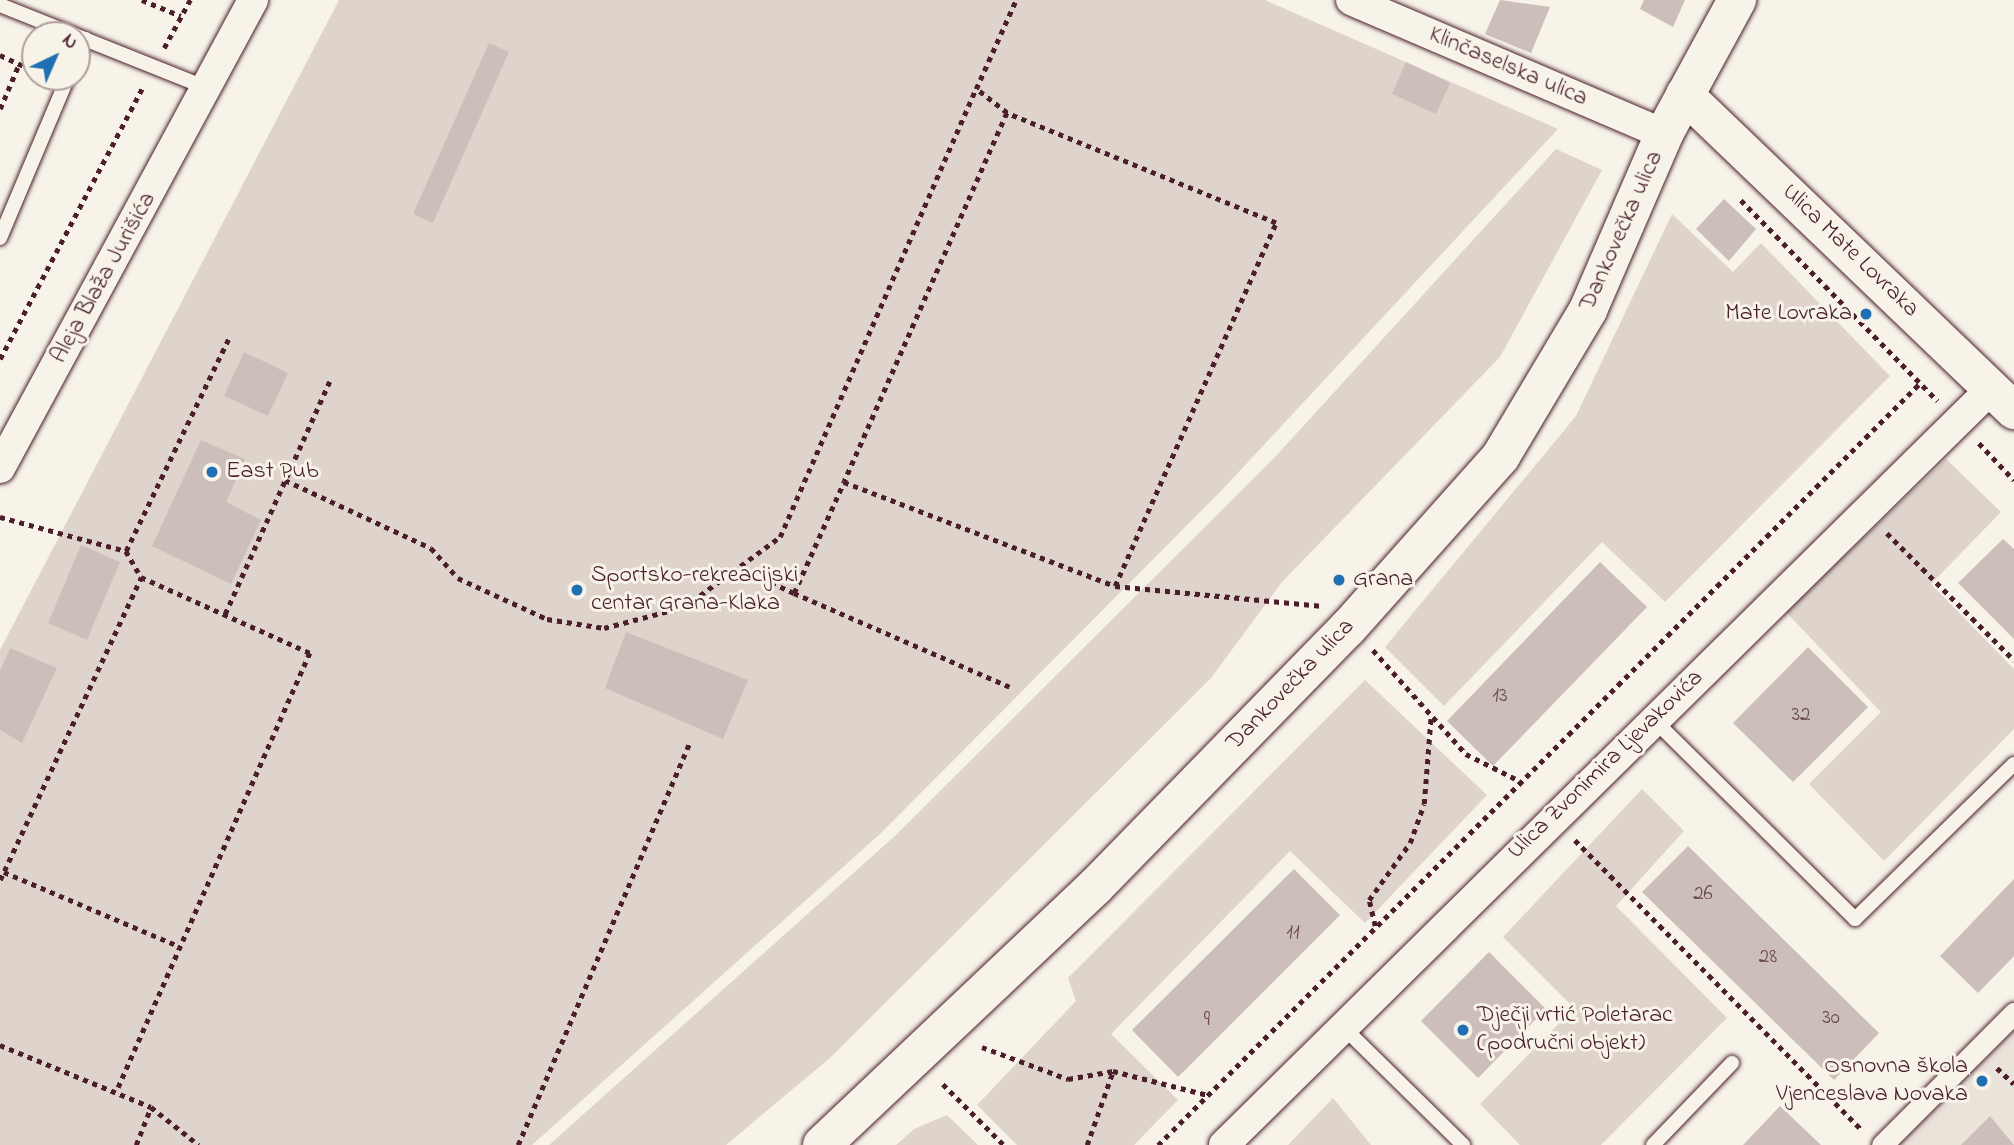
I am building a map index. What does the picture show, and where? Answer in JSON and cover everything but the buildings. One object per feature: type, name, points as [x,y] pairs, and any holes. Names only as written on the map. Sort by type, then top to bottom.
[{"type":"main road","name":"Dankovečka ulica","points":[[822,1145],[1095,887],[1348,628],[1501,456],[1588,310],[1664,134],[1737,0]]},
{"type":"street","name":"Aleja Blaža Jurišića","points":[[0,468],[253,0]]},
{"type":"street","name":"Klinčaselska ulica","points":[[1351,0],[1664,134]]},
{"type":"street","name":"Ulica Mate Lovraka","points":[[1684,94],[2003,399]]},
{"type":"street","name":"Ulica Zvonimira Ljevakovića","points":[[1224,1145],[1341,1025],[1653,719],[2003,399]]},
{"type":"street","points":[[1875,1140],[2014,1013]]},
{"type":"lane","points":[[0,5],[41,21]]},
{"type":"lane","points":[[91,41],[207,88]]},
{"type":"lane","points":[[0,238],[62,91]]},
{"type":"lane","points":[[1653,719],[1855,919],[2014,764]]},
{"type":"lane","points":[[1341,1025],[1463,1145]]},
{"type":"lane","points":[[1653,1145],[1732,1063]]},
{"type":"path","points":[[142,0],[181,16]]},
{"type":"path","points":[[0,359],[190,0]]},
{"type":"path","points":[[285,480],[431,548],[458,578],[547,619],[604,628],[640,620],[684,607],[744,570],[780,537],[1016,0]]},
{"type":"path","points":[[0,55],[19,64],[0,109]]},
{"type":"path","points":[[976,89],[1007,113],[1276,223],[1115,586]]},
{"type":"path","points":[[794,593],[1007,113]]},
{"type":"path","points":[[1735,194],[1946,409]]},
{"type":"path","points":[[126,551],[230,336]]},
{"type":"path","points":[[225,614],[331,378]]},
{"type":"path","points":[[1158,1145],[1518,780],[1920,383]]},
{"type":"path","points":[[1973,437],[2014,481]]},
{"type":"path","points":[[844,482],[1115,586],[1327,610]]},
{"type":"path","points":[[0,517],[126,551],[141,577],[310,653],[176,945],[116,1092]]},
{"type":"path","points":[[1881,527],[2014,660]]},
{"type":"path","points":[[744,570],[1013,688]]},
{"type":"path","points":[[0,880],[141,577]]},
{"type":"path","points":[[1365,642],[1466,754],[1518,780]]},
{"type":"path","points":[[1375,927],[1369,900],[1410,843],[1424,804],[1432,716]]},
{"type":"path","points":[[517,1145],[690,741]]},
{"type":"path","points":[[1567,832],[1875,1140]]},
{"type":"path","points":[[4,872],[176,945]]},
{"type":"path","points":[[0,1045],[151,1107],[199,1145]]},
{"type":"path","points":[[982,1047],[1068,1079],[1113,1071],[1209,1095]]},
{"type":"path","points":[[1087,1145],[1113,1071]]},
{"type":"path","points":[[943,1084],[1004,1145]]},
{"type":"path","points":[[136,1145],[151,1107]]},
{"type":"shaded area","name":"Sportsko-rekreacijski centar Grana-Klaka","points":[[339,0],[1265,0],[1558,129],[1220,492],[881,833],[532,1145],[0,1145],[0,650]]},
{"type":"shaded area","points":[[1556,149],[1602,170],[1500,357],[1282,582],[1211,678],[831,1057],[726,1145],[549,1145],[897,834],[1275,457]]},
{"type":"shaded area","points":[[1672,214],[1733,272],[1761,243],[1890,376],[1665,602],[1602,542],[1444,706],[1385,647],[1576,416]]},
{"type":"shaded area","points":[[1946,459],[2001,512],[1931,584],[2014,669],[2014,729],[1884,861],[1809,784],[1881,712],[1786,612]]},
{"type":"shaded area","points":[[1365,680],[1487,795],[1365,923],[1290,851],[1111,1034],[1178,1100],[1134,1145],[1017,1145],[977,1105],[1076,1001],[1068,978]]},
{"type":"shaded area","points":[[1642,789],[1684,831],[1616,906],[1727,1018],[1601,1145],[1520,1145],[1480,1104],[1574,1008],[1503,937]]},
{"type":"shaded area","name":"Osnovna škola Vjenceslava Novaka","points":[[2014,1017],[2014,1145],[1886,1145]]},
{"type":"shaded area","points":[[1333,1098],[1371,1145],[1288,1145]]},
{"type":"shaded area","points":[[947,1115],[978,1145],[896,1145],[914,1129]]},
{"type":"place","name":"Mate Lovraka","points":[[1866,314]]},
{"type":"place","name":"East Pub","points":[[212,472]]},
{"type":"place","name":"Grana","points":[[1339,580]]},
{"type":"place","name":"Sportsko-rekreacijski centar Grana-Klaka","points":[[577,590]]},
{"type":"place","name":"Dječji vrtić Poletarac (područni objekt)","points":[[1463,1030]]},
{"type":"place","name":"Osnovna škola Vjenceslava Novaka","points":[[1982,1081]]}]
